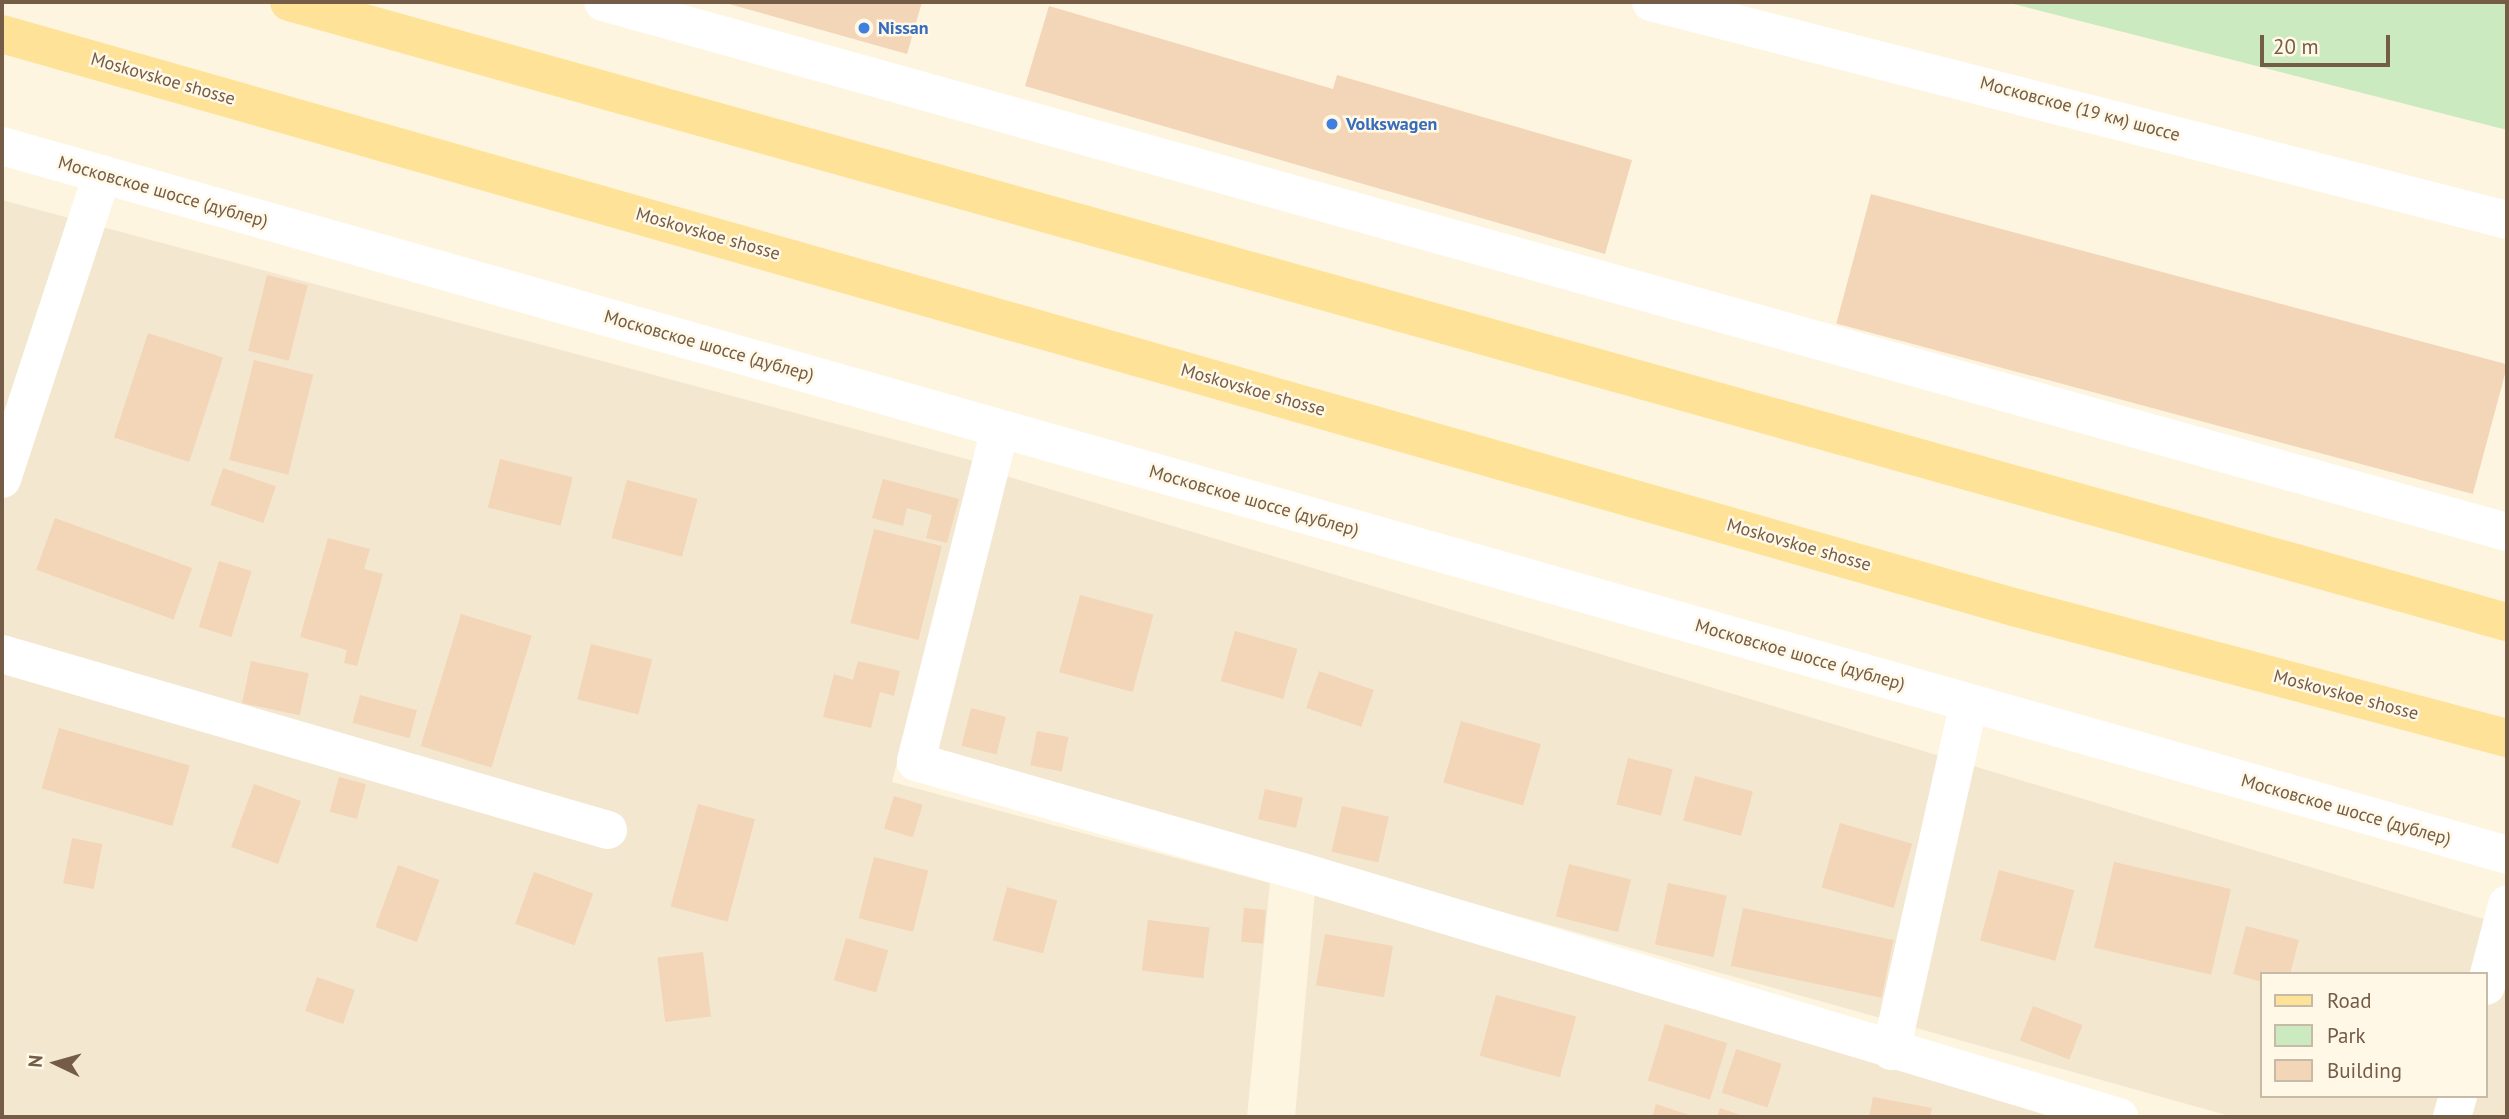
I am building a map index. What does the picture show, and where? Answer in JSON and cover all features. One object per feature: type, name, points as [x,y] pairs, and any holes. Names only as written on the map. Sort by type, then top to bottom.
[{"type":"main road","points":[[289,2],[2507,622]]},
{"type":"main road","name":"Moskovskoe shosse","points":[[2,34],[1990,600],[2507,738]]},
{"type":"street","points":[[603,2],[2507,532]]},
{"type":"street","name":"Московское (19 км) шоссе","points":[[1651,2],[2507,220]]},
{"type":"street","name":"Московское шоссе (дублер)","points":[[2,146],[2507,855]]},
{"type":"street","points":[[2,479],[102,174]]},
{"type":"street","points":[[1000,429],[916,762],[1289,868],[1891,1051],[2119,1117]]},
{"type":"street","points":[[2,654],[608,830]]},
{"type":"street","points":[[1891,1051],[1969,703]]},
{"type":"street","points":[[2488,978],[2507,905]]},
{"type":"street","points":[[2452,1117],[2457,1098]]},
{"type":"shaded area","points":[[2,200],[974,461],[892,782],[1270,883],[1247,1117],[2,1117]]},
{"type":"shaded area","points":[[1006,476],[2507,926],[2507,1117],[2233,1117],[930,751]]},
{"type":"shaded area","points":[[1315,891],[2078,1117],[1295,1117]]},
{"type":"green space","points":[[2006,2],[2507,2],[2507,130]]},
{"type":"building","name":"Nissan","points":[[722,2],[922,2],[907,54]]},
{"type":"building","name":"Volkswagen","points":[[1049,6],[1333,89],[1337,75],[1632,160],[1605,254],[1025,86]]},
{"type":"building","points":[[1871,194],[2507,364],[2473,494],[1836,323]]},
{"type":"building","points":[[267,275],[308,285],[289,361],[248,351]]},
{"type":"building","points":[[148,333],[223,357],[189,462],[114,438]]},
{"type":"building","points":[[254,360],[313,375],[288,475],[229,460]]},
{"type":"building","points":[[500,459],[573,477],[561,526],[488,508]]},
{"type":"building","points":[[223,468],[276,486],[263,523],[210,505]]},
{"type":"building","points":[[883,479],[959,499],[947,543],[926,538],[932,515],[907,508],[903,526],[872,518]]},
{"type":"building","points":[[627,480],[698,499],[682,557],[611,538]]},
{"type":"building","points":[[55,518],[192,568],[173,620],[36,570]]},
{"type":"building","points":[[874,529],[942,546],[918,640],[851,623]]},
{"type":"building","points":[[328,538],[370,549],[364,569],[383,574],[357,666],[344,663],[347,650],[300,637]]},
{"type":"building","points":[[219,561],[252,571],[231,637],[199,627]]},
{"type":"building","points":[[1080,595],[1153,615],[1133,692],[1059,672]]},
{"type":"building","points":[[461,614],[532,636],[491,768],[421,746]]},
{"type":"building","points":[[1235,631],[1297,649],[1283,699],[1221,681]]},
{"type":"building","points":[[591,644],[652,659],[638,715],[577,699]]},
{"type":"building","points":[[251,661],[309,673],[300,715],[242,703]]},
{"type":"building","points":[[858,661],[900,671],[894,696],[880,692],[871,728],[823,717],[834,674],[853,680]]},
{"type":"building","points":[[1319,671],[1374,690],[1361,727],[1306,708]]},
{"type":"building","points":[[360,695],[417,710],[409,738],[352,723]]},
{"type":"building","points":[[971,708],[1006,717],[996,755],[962,746]]},
{"type":"building","points":[[1461,721],[1541,744],[1523,805],[1443,783]]},
{"type":"building","points":[[59,728],[190,765],[172,826],[42,789]]},
{"type":"building","points":[[1037,731],[1068,737],[1062,771],[1030,765]]},
{"type":"building","points":[[1628,758],[1673,769],[1661,816],[1616,805]]},
{"type":"building","points":[[1695,776],[1753,792],[1741,836],[1683,820]]},
{"type":"building","points":[[339,777],[366,784],[357,819],[330,812]]},
{"type":"building","points":[[254,784],[301,801],[278,864],[231,847]]},
{"type":"building","points":[[1265,789],[1303,798],[1296,828],[1258,819]]},
{"type":"building","points":[[894,796],[923,805],[913,837],[884,829]]},
{"type":"building","points":[[698,804],[755,819],[728,922],[671,906]]},
{"type":"building","points":[[1342,806],[1389,817],[1378,863],[1331,852]]},
{"type":"building","points":[[1840,823],[1912,844],[1894,908],[1822,887]]},
{"type":"building","points":[[72,838],[102,844],[94,889],[63,883]]},
{"type":"building","points":[[874,857],[928,871],[913,932],[859,918]]},
{"type":"building","points":[[2114,862],[2231,889],[2211,975],[2094,948]]},
{"type":"building","points":[[1569,864],[1631,879],[1618,932],[1556,916]]},
{"type":"building","points":[[398,865],[439,880],[417,942],[375,927]]},
{"type":"building","points":[[1999,870],[2074,890],[2055,961],[1980,941]]},
{"type":"building","points":[[534,872],[593,894],[574,945],[515,924]]},
{"type":"building","points":[[1668,883],[1727,895],[1714,957],[1655,945]]},
{"type":"building","points":[[1007,887],[1057,900],[1043,954],[993,940]]},
{"type":"building","points":[[1244,908],[1266,910],[1263,944],[1241,942]]},
{"type":"building","points":[[1743,908],[1894,940],[1881,998],[1731,966]]},
{"type":"building","points":[[1148,920],[1210,928],[1203,978],[1142,971]]},
{"type":"building","points":[[2246,926],[2299,940],[2291,972],[2260,972],[2260,981],[2233,974]]},
{"type":"building","points":[[1325,934],[1393,946],[1384,997],[1316,985]]},
{"type":"building","points":[[846,938],[888,950],[876,992],[834,980]]},
{"type":"building","points":[[703,952],[711,1017],[665,1022],[657,958]]},
{"type":"building","points":[[317,977],[355,990],[343,1024],[305,1011]]},
{"type":"building","points":[[1496,995],[1576,1016],[1560,1077],[1480,1056]]},
{"type":"building","points":[[2033,1006],[2082,1025],[2069,1060],[2020,1041]]},
{"type":"building","points":[[1665,1024],[1727,1043],[1710,1099],[1648,1080]]},
{"type":"building","points":[[1736,1049],[1782,1064],[1767,1108],[1722,1093]]},
{"type":"building","points":[[1873,1097],[1932,1108],[1930,1117],[1869,1117]]},
{"type":"building","points":[[1656,1104],[1695,1117],[1652,1117]]},
{"type":"building","points":[[1720,1108],[1746,1117],[1717,1117]]},
{"type":"place","name":"Nissan","points":[[864,28]]},
{"type":"place","name":"Volkswagen","points":[[1332,124]]}]
